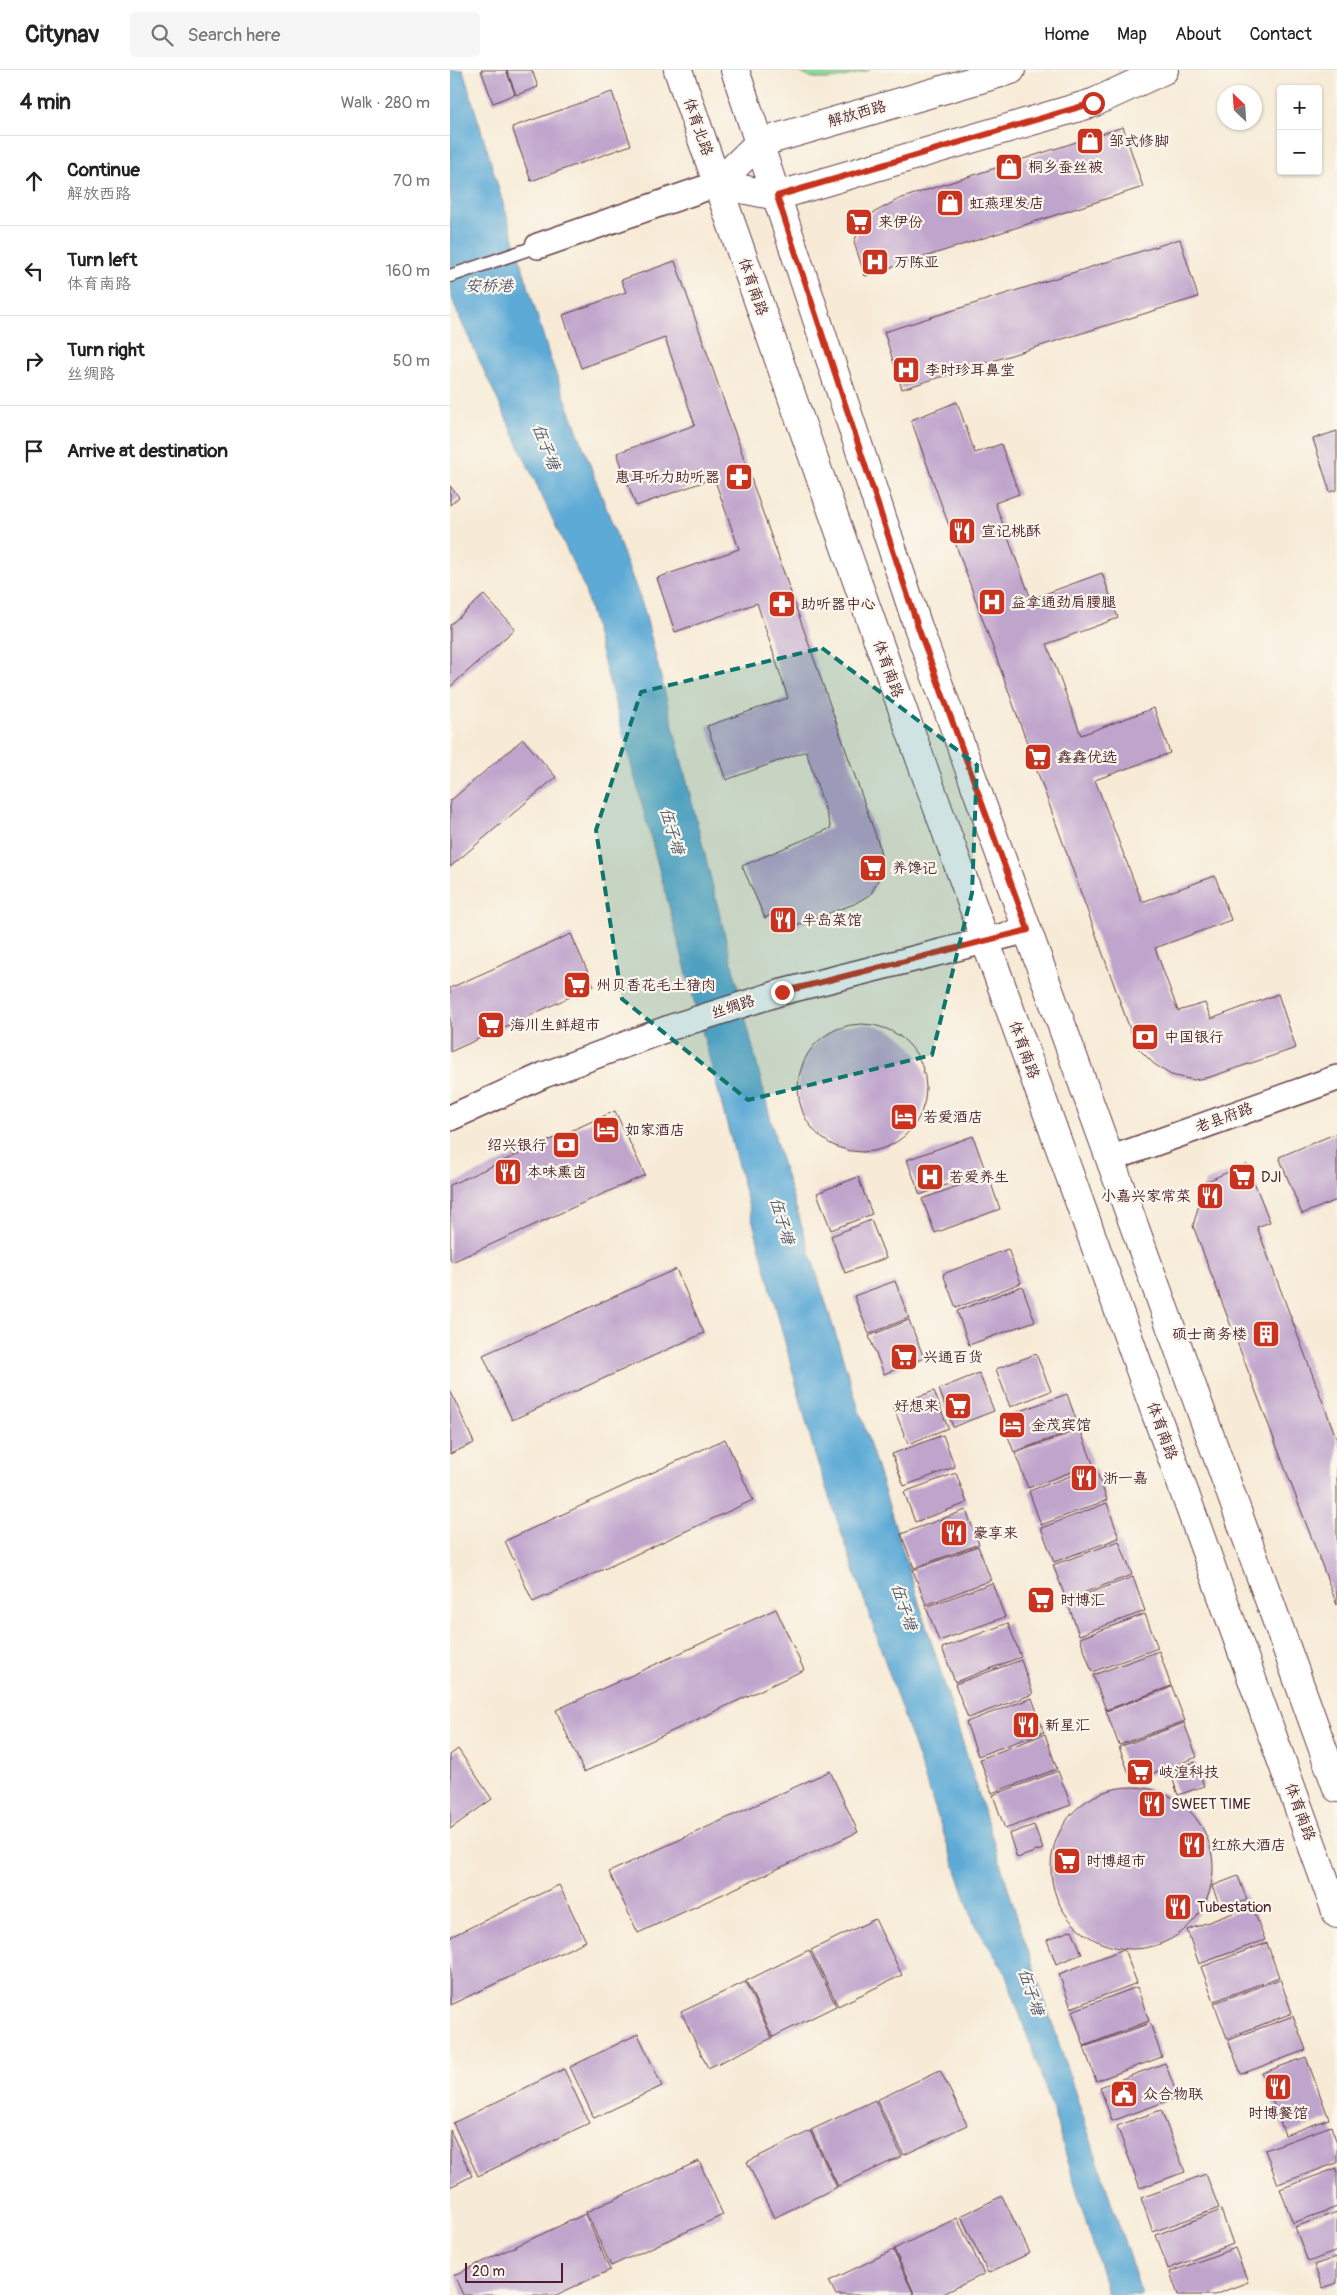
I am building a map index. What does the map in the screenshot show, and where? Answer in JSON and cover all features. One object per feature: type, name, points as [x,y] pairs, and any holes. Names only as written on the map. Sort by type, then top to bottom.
[{"type":"main road","name":"体育北路","points":[[678,70],[717,184]]},
{"type":"main road","points":[[734,70],[918,627],[1110,1159],[1332,1759],[1337,1788]]},
{"type":"main road","name":"解放西路","points":[[717,184],[759,142],[1011,70]]},
{"type":"main road","points":[[717,184],[777,196],[1093,103],[1164,70]]},
{"type":"main road","name":"体育南路","points":[[717,184],[984,939],[1337,1914]]},
{"type":"street","name":"解放西路","points":[[538,246],[717,184]]},
{"type":"street","name":"丝绸路","points":[[450,1118],[544,1075],[672,1027],[782,992],[984,939],[1028,930]]},
{"type":"street","name":"老县府路","points":[[1110,1159],[1337,1078]]},
{"type":"lane","points":[[450,276],[538,246]]},
{"type":"highlighted area","points":[[822,648],[977,765],[972,893],[932,1055],[748,1100],[622,999],[596,830],[641,692]]},
{"type":"green space","points":[[797,70],[870,70],[833,79],[823,79],[805,75]]},
{"type":"water","name":"安桥港","points":[[450,70],[463,70],[549,355],[644,609],[779,1153],[1018,1920],[1142,2295],[1108,2295],[1049,2098],[1005,1972],[974,1923],[815,1455],[584,587],[457,312],[450,292]]},
{"type":"building","points":[[481,70],[506,70],[515,94],[493,103]]},
{"type":"building","points":[[507,70],[532,70],[538,87],[516,95]]},
{"type":"building","points":[[612,92],[631,145],[531,181],[512,127]]},
{"type":"building","points":[[1123,127],[1143,187],[865,276],[854,242],[864,218],[899,199]]},
{"type":"building","points":[[1180,239],[1198,297],[902,389],[884,332]]},
{"type":"building","points":[[675,261],[879,845],[882,861],[879,878],[871,894],[854,904],[778,932],[770,915],[765,918],[742,866],[831,828],[806,751],[726,780],[707,726],[788,698],[757,603],[675,632],[657,578],[739,549],[714,478],[636,506],[617,453],[695,425],[665,338],[581,368],[563,315],[626,292],[621,280]]},
{"type":"building","points":[[957,402],[975,453],[1001,444],[1019,494],[995,503],[1031,599],[1102,573],[1118,618],[1047,644],[1081,735],[1154,708],[1170,753],[1095,780],[1142,902],[1215,876],[1231,920],[1155,948],[1178,1011],[1205,1003],[1211,1019],[1278,994],[1296,1048],[1210,1077],[1194,1080],[1171,1075],[1154,1064],[1136,1046],[911,420]]},
{"type":"building","points":[[1337,431],[1337,490],[1330,492],[1313,439]]},
{"type":"building","points":[[450,486],[459,497],[450,505]]},
{"type":"building","points":[[484,595],[515,629],[450,687],[450,625]]},
{"type":"building","points":[[523,739],[556,777],[450,867],[450,801]]},
{"type":"building","points":[[571,934],[594,986],[450,1052],[450,988]]},
{"type":"building","points":[[862,1024],[886,1029],[907,1043],[921,1064],[926,1088],[921,1112],[907,1133],[886,1147],[862,1152],[838,1147],[817,1133],[803,1112],[798,1088],[803,1064],[817,1043],[838,1029]]},
{"type":"building","points":[[615,1111],[645,1175],[452,1262],[450,1258],[450,1185]]},
{"type":"building","points":[[1337,1133],[1337,1200],[1302,1214],[1279,1157]]},
{"type":"building","points":[[973,1136],[985,1170],[920,1195],[907,1160]]},
{"type":"building","name":"硕士商务楼","points":[[1247,1164],[1270,1222],[1257,1227],[1337,1440],[1337,1605],[1193,1226],[1205,1182]]},
{"type":"building","points":[[988,1175],[1000,1209],[935,1233],[922,1199]]},
{"type":"building","points":[[858,1177],[872,1214],[831,1230],[817,1193]]},
{"type":"building","points":[[871,1220],[886,1258],[845,1273],[831,1236]]},
{"type":"building","points":[[1008,1249],[1021,1283],[956,1308],[943,1274]]},
{"type":"building","points":[[676,1269],[704,1333],[512,1420],[483,1355]]},
{"type":"building","points":[[895,1281],[909,1318],[869,1334],[854,1296]]},
{"type":"building","points":[[1022,1286],[1035,1321],[969,1345],[957,1311]]},
{"type":"building","points":[[909,1320],[924,1358],[884,1374],[869,1336]]},
{"type":"building","points":[[1036,1354],[1051,1391],[1010,1407],[996,1369]]},
{"type":"building","points":[[979,1373],[994,1411],[953,1427],[939,1389]]},
{"type":"building","points":[[450,1390],[474,1443],[450,1454]]},
{"type":"building","points":[[934,1391],[948,1428],[908,1444],[893,1406]]},
{"type":"building","points":[[1067,1394],[1079,1428],[1014,1452],[1001,1418]]},
{"type":"building","points":[[1080,1429],[1093,1464],[1028,1488],[1015,1453]]},
{"type":"building","points":[[943,1435],[955,1467],[904,1486],[892,1454]]},
{"type":"building","points":[[725,1439],[753,1500],[533,1602],[505,1541]]},
{"type":"building","points":[[1095,1467],[1107,1500],[1041,1525],[1029,1491]]},
{"type":"building","points":[[956,1473],[967,1503],[915,1522],[904,1492]]},
{"type":"building","points":[[1107,1503],[1119,1538],[1054,1562],[1041,1528]]},
{"type":"building","points":[[966,1510],[979,1544],[914,1568],[901,1534]]},
{"type":"building","points":[[1119,1541],[1132,1575],[1066,1599],[1053,1565]]},
{"type":"building","points":[[978,1546],[991,1580],[926,1605],[913,1570]]},
{"type":"building","points":[[1133,1577],[1145,1611],[1079,1635],[1067,1601]]},
{"type":"building","points":[[992,1583],[1005,1617],[939,1641],[926,1607]]},
{"type":"building","points":[[776,1609],[804,1670],[584,1772],[556,1710]]},
{"type":"building","points":[[1145,1614],[1158,1648],[1092,1672],[1080,1638]]},
{"type":"building","points":[[1008,1623],[1021,1657],[955,1682],[942,1648]]},
{"type":"building","points":[[1159,1651],[1171,1686],[1106,1710],[1093,1675]]},
{"type":"building","points":[[1021,1660],[1033,1694],[968,1718],[955,1684]]},
{"type":"building","points":[[1172,1687],[1185,1721],[1119,1745],[1106,1711]]},
{"type":"building","points":[[1032,1698],[1044,1732],[978,1756],[966,1722]]},
{"type":"building","points":[[1184,1723],[1197,1757],[1132,1781],[1119,1747]]},
{"type":"building","points":[[1045,1734],[1057,1769],[992,1793],[980,1759]]},
{"type":"building","points":[[458,1749],[492,1799],[450,1829],[450,1755]]},
{"type":"building","points":[[1195,1762],[1204,1786],[1178,1795],[1170,1771]]},
{"type":"building","points":[[830,1771],[858,1832],[638,1933],[609,1872]]},
{"type":"building","points":[[1058,1771],[1071,1805],[1005,1829],[993,1795]]},
{"type":"building","points":[[1132,1787],[1148,1789],[1163,1794],[1177,1801],[1189,1811],[1199,1823],[1206,1837],[1211,1852],[1213,1868],[1211,1884],[1206,1899],[1199,1913],[1189,1925],[1177,1935],[1163,1942],[1148,1947],[1132,1949],[1116,1947],[1101,1942],[1087,1935],[1075,1925],[1065,1913],[1058,1899],[1053,1884],[1051,1868],[1053,1852],[1058,1837],[1065,1823],[1075,1811],[1087,1801],[1101,1794],[1116,1789]]},
{"type":"building","points":[[1034,1825],[1043,1849],[1017,1858],[1009,1834]]},
{"type":"building","points":[[1238,1876],[1247,1900],[1221,1910],[1212,1886]]},
{"type":"building","points":[[559,1885],[586,1941],[450,2005],[450,1937]]},
{"type":"building","points":[[1252,1906],[1265,1940],[1199,1964],[1187,1930]]},
{"type":"building","points":[[875,1919],[902,1975],[838,2006],[811,1950]]},
{"type":"building","points":[[1072,1930],[1082,1954],[1056,1964],[1047,1940]]},
{"type":"building","points":[[1267,1943],[1279,1977],[1214,2001],[1201,1967]]},
{"type":"building","points":[[1124,1949],[1137,1983],[1071,2008],[1059,1974]]},
{"type":"building","points":[[809,1950],[836,2006],[773,2037],[746,1981]]},
{"type":"building","points":[[1280,1979],[1292,2013],[1227,2038],[1214,2003]]},
{"type":"building","points":[[745,1982],[772,2038],[708,2068],[681,2012]]},
{"type":"building","points":[[1137,1987],[1149,2021],[1084,2046],[1072,2011]]},
{"type":"building","points":[[1293,2016],[1306,2050],[1241,2074],[1228,2040]]},
{"type":"building","points":[[1150,2023],[1162,2057],[1096,2081],[1084,2047]]},
{"type":"building","points":[[638,2034],[662,2086],[594,2118],[570,2067]]},
{"type":"building","points":[[1306,2057],[1329,2119],[1285,2135],[1262,2073]]},
{"type":"building","points":[[1165,2063],[1178,2097],[1112,2121],[1100,2087]]},
{"type":"building","points":[[564,2069],[589,2123],[478,2176],[453,2123]]},
{"type":"building","points":[[940,2070],[967,2125],[904,2155],[877,2100]]},
{"type":"building","points":[[875,2100],[902,2156],[838,2186],[811,2130]]},
{"type":"building","points":[[1161,2110],[1185,2172],[1140,2188],[1117,2126]]},
{"type":"building","points":[[1331,2126],[1337,2143],[1337,2163],[1278,2184],[1265,2150]]},
{"type":"building","points":[[450,2130],[472,2176],[450,2187]]},
{"type":"building","points":[[810,2131],[837,2187],[774,2218],[747,2162]]},
{"type":"building","points":[[699,2161],[723,2215],[611,2266],[586,2212]]},
{"type":"building","points":[[1337,2168],[1337,2207],[1293,2223],[1280,2189]]},
{"type":"building","points":[[1206,2174],[1219,2208],[1153,2232],[1141,2198]]},
{"type":"building","points":[[1002,2196],[1030,2253],[988,2273],[961,2216]]},
{"type":"building","points":[[1221,2210],[1233,2244],[1168,2269],[1156,2235]]},
{"type":"building","points":[[1337,2212],[1337,2251],[1308,2262],[1295,2227]]},
{"type":"building","points":[[585,2214],[610,2270],[556,2295],[463,2295],[454,2275]]},
{"type":"building","points":[[957,2218],[984,2274],[941,2295],[915,2295],[894,2249]]},
{"type":"building","points":[[1235,2248],[1248,2282],[1214,2295],[1178,2295],[1170,2272]]},
{"type":"building","points":[[893,2250],[914,2295],[836,2295],[829,2281]]},
{"type":"building","points":[[1337,2257],[1337,2283],[1323,2288],[1314,2265]]},
{"type":"place","name":"邹式修脚","points":[[1090,141]]},
{"type":"place","name":"桐乡蚕丝被","points":[[1009,167]]},
{"type":"place","name":"虹燕理发店","points":[[950,203]]},
{"type":"place","name":"来伊份","points":[[859,222]]},
{"type":"place","name":"万陈亚","points":[[875,262]]},
{"type":"place","name":"李时珍耳鼻堂","points":[[906,370]]},
{"type":"place","name":"惠耳听力助听器","points":[[739,477]]},
{"type":"place","name":"宣记桃酥","points":[[962,531]]},
{"type":"place","name":"益拿通劲肩腰腿","points":[[992,602]]},
{"type":"place","name":"助听器中心","points":[[782,604]]},
{"type":"place","name":"鑫鑫优选","points":[[1038,757]]},
{"type":"place","name":"养馋记","points":[[873,868]]},
{"type":"place","name":"半岛菜馆","points":[[783,920]]},
{"type":"place","name":"州贝香花毛土猪肉","points":[[577,985]]},
{"type":"place","name":"海川生鲜超市","points":[[491,1025]]},
{"type":"place","name":"中国银行","points":[[1145,1037]]},
{"type":"place","name":"若爱酒店","points":[[904,1117]]},
{"type":"place","name":"如家酒店","points":[[606,1130]]},
{"type":"place","name":"绍兴银行","points":[[566,1145]]},
{"type":"place","name":"本味熏卤","points":[[508,1172]]},
{"type":"place","name":"若爱养生","points":[[930,1177]]},
{"type":"place","name":"DJI","points":[[1242,1177]]},
{"type":"place","name":"小嘉兴家常菜","points":[[1210,1196]]},
{"type":"place","name":"硕士商务楼","points":[[1266,1334]]},
{"type":"place","name":"兴通百货","points":[[904,1357]]},
{"type":"place","name":"好想来","points":[[958,1406]]},
{"type":"place","name":"金茂宾馆","points":[[1012,1425]]},
{"type":"place","name":"浙一嘉","points":[[1084,1478]]},
{"type":"place","name":"豪享来","points":[[954,1533]]},
{"type":"place","name":"时博汇","points":[[1041,1600]]},
{"type":"place","name":"新星汇","points":[[1026,1725]]},
{"type":"place","name":"岐湟科技","points":[[1140,1772]]},
{"type":"place","name":"SWEET TIME","points":[[1152,1804]]},
{"type":"place","name":"红旅大酒店","points":[[1192,1845]]},
{"type":"place","name":"时博超市","points":[[1067,1861]]},
{"type":"place","name":"Tubestation","points":[[1178,1907]]},
{"type":"place","name":"时博餐馆","points":[[1278,2087]]},
{"type":"place","name":"众合物联","points":[[1124,2094]]},
{"type":"route","points":[[782,992],[984,939],[1028,930],[918,627],[777,196],[1093,103]]},
{"type":"water label","name":"伍子塘","points":[[546,447]]},
{"type":"water label","name":"伍子塘","points":[[672,831]]},
{"type":"water label","name":"伍子塘","points":[[782,1221]]},
{"type":"water label","name":"伍子塘","points":[[904,1607]]},
{"type":"water label","name":"伍子塘","points":[[1031,1992]]}]
